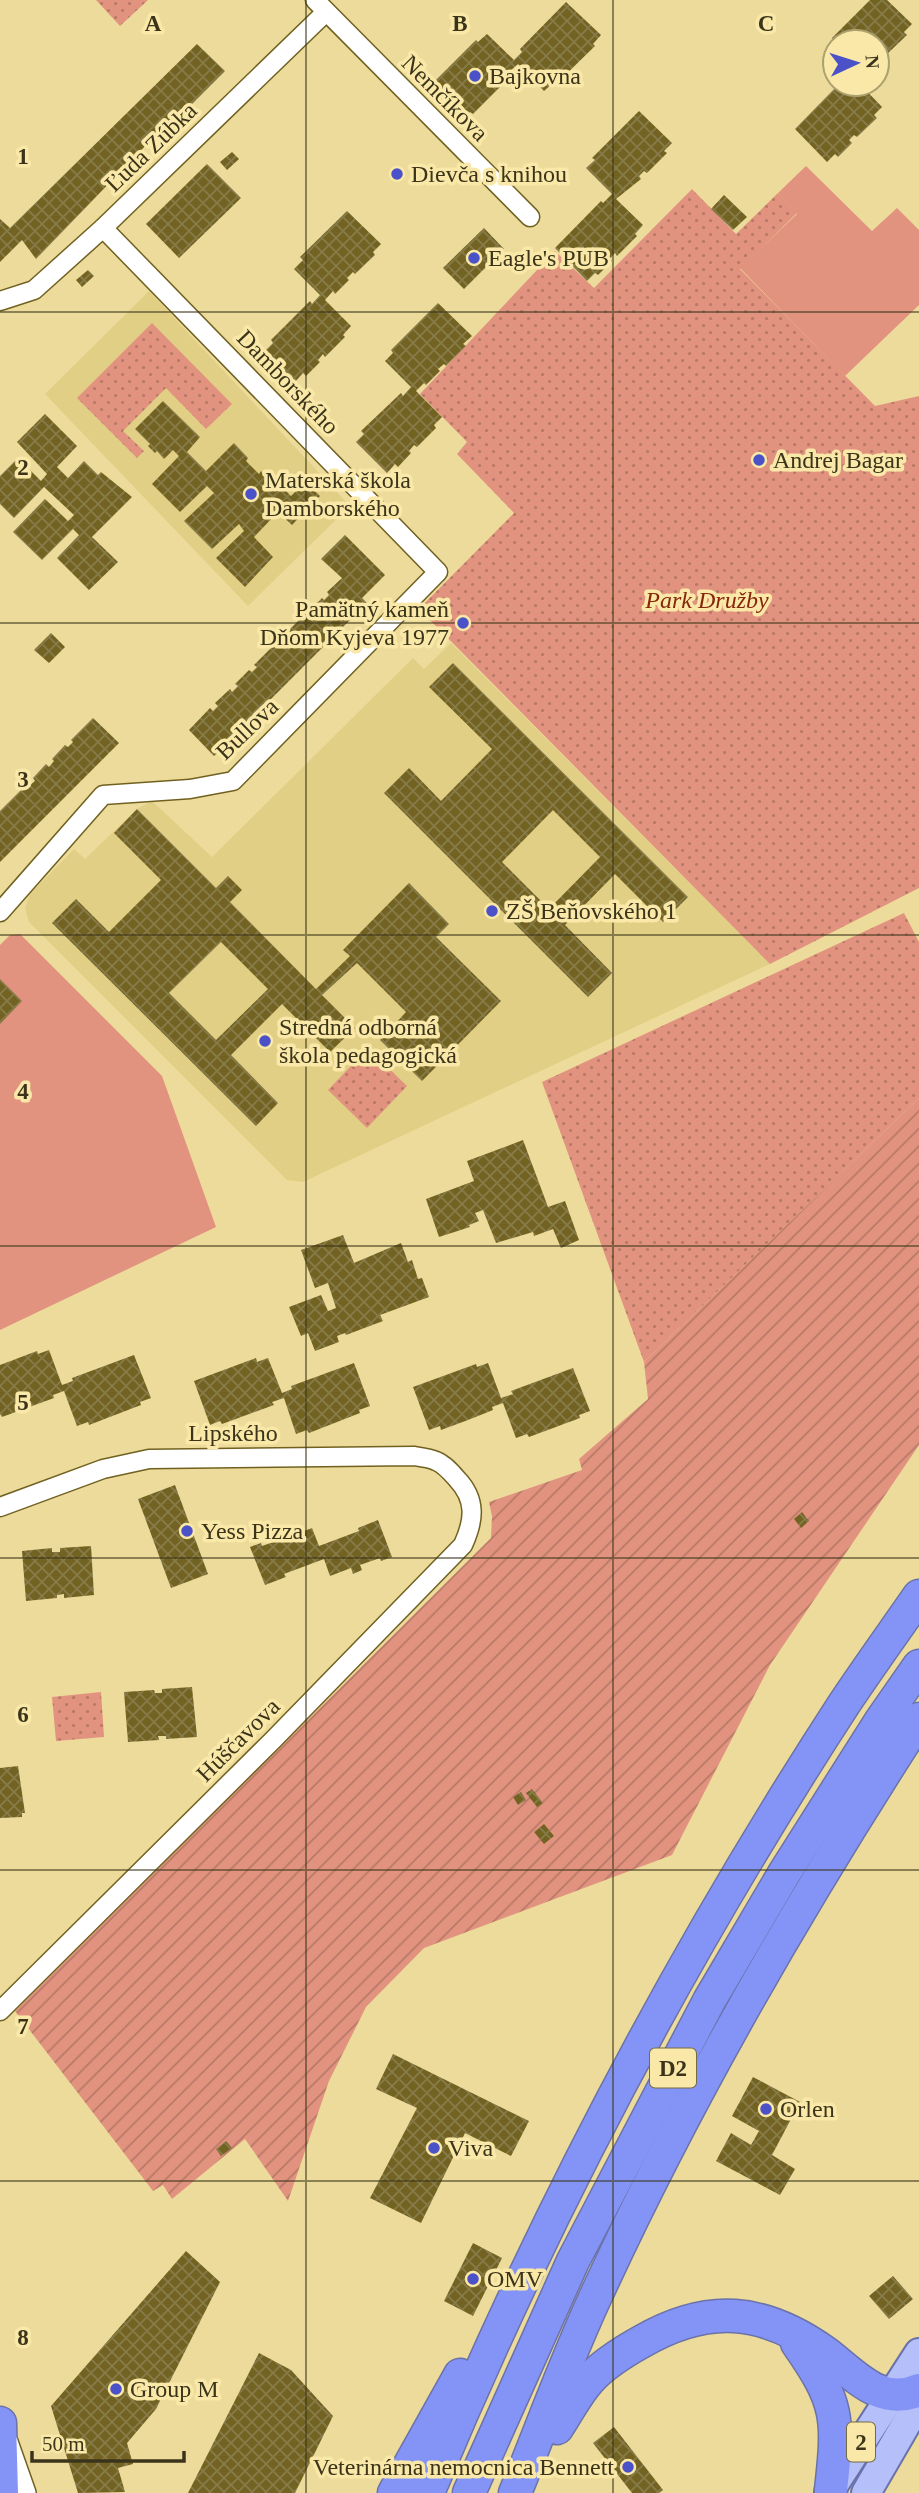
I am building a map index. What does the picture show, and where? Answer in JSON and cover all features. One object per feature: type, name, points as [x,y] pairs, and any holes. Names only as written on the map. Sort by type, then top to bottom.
[{"type":"highway","name":"D2","points":[[428,2493],[502,2326],[567,2190],[672,1989],[844,1704],[919,1596]]},
{"type":"highway","name":"D2","points":[[469,2493],[573,2261],[703,2013],[785,1872],[880,1722],[919,1666]]},
{"type":"highway","points":[[516,2492],[599,2288],[684,2117],[778,1948],[919,1719]]},
{"type":"highway","points":[[516,2492],[588,2381],[609,2362],[654,2334],[715,2315],[756,2318],[825,2353],[857,2380],[910,2396]]},
{"type":"highway","points":[[394,2493],[459,2375],[502,2326]]},
{"type":"highway","points":[[790,2333],[825,2386],[832,2405],[835,2449],[830,2491]]},
{"type":"highway","points":[[0,2422],[2,2493]]},
{"type":"main road","name":"2","points":[[866,2493],[910,2396],[919,2353]]},
{"type":"main road","name":"2","points":[[830,2491],[910,2396]]},
{"type":"street","name":"Nemčíkova","points":[[321,6],[530,217]]},
{"type":"street","name":"Ľuda Zúbka","points":[[0,301],[34,290],[103,228],[321,6]]},
{"type":"street","name":"Damborského","points":[[103,228],[438,572]]},
{"type":"street","name":"Bullova","points":[[0,912],[103,795],[190,789],[233,781],[438,572]]},
{"type":"street","name":"Lipského","points":[[0,1507],[103,1469],[171,1457],[414,1456],[435,1460],[464,1486]]},
{"type":"street","name":"Húščavova","points":[[0,2011],[273,1740],[463,1545],[470,1529],[473,1506],[464,1486]]},
{"type":"street","points":[[0,2422],[25,2493]]},
{"type":"shaded area","points":[[149,291],[350,506],[248,606],[45,394]]},
{"type":"shaded area","name":"ZŠ Beňovského 1","points":[[451,643],[770,964],[303,1182],[287,1180],[29,922],[25,908],[30,894],[74,849],[85,859],[137,809],[152,801],[212,857],[413,658],[424,669]]},
{"type":"green space","points":[[96,0],[148,0],[120,26]]},
{"type":"green space","points":[[806,166],[872,231],[897,208],[919,230],[919,305],[845,376],[740,268],[797,214],[778,193]]},
{"type":"green space","name":"Park Družby","points":[[692,189],[736,234],[778,193],[797,213],[740,269],[875,406],[919,396],[919,888],[770,964],[419,609],[514,513],[457,454],[467,442],[420,394],[555,251],[594,288]]},
{"type":"green space","points":[[152,323],[232,404],[206,429],[166,388],[123,431],[144,451],[137,458],[77,398]]},
{"type":"green space","points":[[904,913],[919,942],[919,1098],[644,1362],[542,1082]]},
{"type":"green space","points":[[20,934],[162,1076],[216,1227],[0,1330],[0,945],[10,935]]},
{"type":"green space","points":[[368,1048],[407,1086],[367,1128],[328,1090]]},
{"type":"green space","points":[[919,1098],[919,1445],[770,1665],[672,1855],[424,1948],[366,2007],[329,2081],[288,2201],[245,2139],[172,2199],[163,2185],[153,2191],[15,2011],[491,1538],[492,1516],[489,1502],[582,1470],[579,1459],[648,1399],[644,1362]]},
{"type":"green space","points":[[101,1692],[104,1737],[56,1741],[52,1697]]},
{"type":"building","points":[[870,0],[887,0],[912,24],[904,32],[907,35],[891,50],[891,28],[842,28]]},
{"type":"building","points":[[566,2],[601,35],[593,44],[595,46],[555,85],[553,83],[544,91],[518,64],[509,72],[512,75],[473,114],[470,112],[462,120],[429,87],[476,40],[478,42],[487,34],[514,60],[522,52],[520,49]]},
{"type":"building","points":[[197,44],[225,71],[183,113],[180,110],[36,259],[22,240],[0,262],[0,219],[10,228]]},
{"type":"building","points":[[825,98],[873,98],[882,107],[874,115],[877,118],[857,137],[854,135],[849,140],[852,143],[838,157],[835,154],[827,162],[795,129]]},
{"type":"building","points":[[639,111],[672,143],[664,151],[667,153],[647,173],[644,171],[639,176],[641,179],[616,199],[643,225],[635,234],[637,236],[617,256],[615,253],[610,259],[612,261],[598,275],[595,273],[587,281],[555,248],[601,201],[603,203],[612,194],[586,168],[595,160],[592,158]]},
{"type":"building","points":[[232,152],[239,159],[227,170],[220,162]]},
{"type":"building","points":[[207,164],[241,198],[179,258],[146,224]]},
{"type":"building","points":[[724,195],[747,217],[733,230],[711,209]]},
{"type":"building","points":[[347,211],[381,244],[373,252],[375,255],[355,274],[353,272],[335,294],[333,291],[325,300],[351,326],[343,335],[345,337],[325,357],[323,354],[318,360],[320,362],[306,376],[303,373],[295,382],[265,351],[273,343],[271,340],[310,301],[312,304],[320,295],[294,269],[303,260],[300,257]]},
{"type":"building","name":"Eagle's PUB","points":[[484,228],[504,249],[464,289],[443,268]]},
{"type":"building","points":[[88,270],[94,276],[82,287],[76,280]]},
{"type":"building","points":[[438,303],[472,336],[446,366],[444,364],[438,369],[440,371],[426,385],[424,383],[416,391],[442,417],[434,425],[436,428],[417,447],[414,445],[409,451],[411,453],[398,467],[395,464],[387,473],[356,442],[364,434],[361,431],[401,393],[403,396],[411,387],[385,361],[393,353],[391,350]]},
{"type":"building","name":"Materská škola Damborského","points":[[163,401],[200,437],[187,452],[206,471],[234,443],[259,474],[261,471],[291,496],[305,482],[320,496],[292,525],[278,512],[254,537],[273,557],[245,587],[216,558],[244,531],[239,524],[212,549],[184,521],[214,493],[207,486],[180,512],[152,484],[179,456],[173,450],[164,459],[148,446],[150,444],[135,429]]},
{"type":"building","points":[[45,414],[77,446],[57,467],[68,478],[84,461],[98,475],[101,472],[132,497],[92,537],[118,562],[89,590],[57,558],[79,535],[73,529],[42,560],[13,532],[45,499],[68,521],[74,515],[44,487],[14,518],[0,504],[0,476],[18,458],[41,481],[47,474],[17,442]]},
{"type":"building","points":[[345,535],[385,575],[362,598],[367,603],[214,756],[189,730],[210,708],[213,711],[218,706],[215,703],[230,689],[232,692],[238,686],[235,684],[249,670],[252,672],[257,667],[254,665],[283,636],[285,639],[291,633],[288,631],[302,617],[305,620],[310,614],[308,612],[329,595],[327,592],[342,578],[321,559]]},
{"type":"building","points":[[51,633],[65,647],[49,663],[34,650]]},
{"type":"building","points":[[453,663],[688,897],[663,922],[615,874],[565,925],[612,973],[588,997],[384,793],[409,768],[441,801],[492,749],[429,687]],"holes":[[[553,810],[600,857],[549,909],[502,862]]]},
{"type":"building","points":[[93,718],[119,743],[0,862],[0,811],[27,784],[29,786],[35,781],[33,778],[46,764],[49,767],[54,761],[52,759],[65,745],[68,747],[73,742],[71,740]]},
{"type":"building","points":[[137,809],[216,888],[228,876],[242,890],[230,902],[316,989],[350,956],[343,950],[409,883],[449,924],[436,937],[501,1001],[422,1081],[380,1040],[406,1012],[357,963],[322,995],[355,1028],[330,1052],[282,1004],[231,1055],[278,1103],[256,1126],[52,923],[76,899],[109,932],[161,880],[114,833]],"holes":[[[221,942],[268,989],[216,1040],[169,993]]]},
{"type":"building","points":[[0,979],[22,1001],[0,1024]]},
{"type":"building","points":[[523,1140],[548,1207],[565,1201],[579,1240],[561,1248],[553,1229],[534,1236],[533,1232],[496,1243],[483,1210],[475,1213],[479,1221],[469,1225],[470,1227],[439,1237],[426,1199],[474,1181],[467,1161]]},
{"type":"building","points":[[343,1235],[354,1263],[401,1243],[408,1262],[412,1260],[418,1279],[422,1278],[429,1297],[380,1315],[383,1321],[337,1336],[339,1342],[315,1351],[308,1333],[301,1336],[289,1307],[321,1295],[328,1311],[336,1308],[328,1283],[315,1288],[301,1250]]},
{"type":"building","points":[[49,1350],[62,1385],[73,1381],[72,1378],[134,1355],[151,1398],[140,1402],[141,1405],[89,1425],[88,1422],[77,1426],[64,1391],[53,1395],[54,1398],[2,1417],[0,1365],[37,1351],[38,1354]]},
{"type":"building","points":[[256,1358],[257,1362],[268,1358],[282,1393],[292,1389],[291,1386],[354,1363],[370,1406],[359,1410],[360,1413],[309,1433],[307,1430],[296,1434],[284,1398],[272,1402],[274,1405],[222,1424],[220,1421],[210,1425],[194,1381]]},
{"type":"building","points":[[488,1363],[501,1398],[513,1394],[511,1391],[573,1368],[590,1411],[579,1415],[580,1418],[529,1437],[527,1434],[516,1438],[503,1403],[492,1407],[493,1410],[441,1430],[440,1426],[429,1430],[413,1387],[476,1364],[477,1367]]},
{"type":"building","points":[[175,1485],[208,1574],[171,1588],[138,1499]]},
{"type":"building","points":[[802,1512],[809,1521],[801,1528],[794,1519]]},
{"type":"building","points":[[378,1520],[392,1557],[360,1565],[362,1570],[353,1574],[351,1568],[330,1576],[324,1559],[284,1574],[286,1577],[265,1585],[250,1547],[282,1539],[280,1534],[289,1531],[291,1536],[312,1528],[319,1546],[359,1531],[358,1528]]},
{"type":"building","points":[[91,1546],[94,1595],[64,1598],[64,1594],[57,1595],[57,1598],[26,1601],[22,1551],[52,1548],[52,1552],[60,1552],[60,1548]]},
{"type":"building","points":[[192,1687],[197,1737],[166,1739],[166,1736],[158,1736],[159,1740],[128,1742],[124,1692],[154,1690],[155,1693],[162,1693],[162,1689]]},
{"type":"building","points":[[18,1766],[25,1813],[22,1813],[22,1817],[0,1818],[0,1768]]},
{"type":"building","points":[[532,1789],[543,1803],[537,1807],[526,1793]]},
{"type":"building","points":[[521,1792],[526,1800],[518,1805],[513,1797]]},
{"type":"building","points":[[544,1824],[554,1836],[544,1844],[534,1832]]},
{"type":"building","points":[[393,2054],[529,2121],[511,2156],[465,2133],[421,2223],[370,2198],[417,2108],[376,2089]]},
{"type":"building","points":[[753,2077],[800,2102],[772,2155],[795,2169],[780,2195],[716,2161],[731,2133],[751,2145],[759,2131],[732,2116]]},
{"type":"building","points":[[226,2141],[232,2148],[221,2156],[216,2149]]},
{"type":"building","name":"OMV","points":[[473,2243],[502,2258],[473,2316],[444,2301]]},
{"type":"building","name":"Group M","points":[[186,2251],[220,2282],[156,2409],[127,2443],[133,2464],[118,2468],[125,2492],[78,2493],[51,2406]]},
{"type":"building","points":[[893,2276],[913,2299],[889,2319],[869,2296]]},
{"type":"building","points":[[259,2353],[291,2370],[333,2416],[295,2493],[188,2493]]},
{"type":"building","name":"Veterinárna nemocnica Bennett","points":[[614,2427],[663,2490],[659,2493],[632,2493],[593,2443]]},
{"type":"place","name":"Bajkovna","points":[[475,76]]},
{"type":"place","name":"Dievča s knihou","points":[[397,174]]},
{"type":"place","name":"Eagle's PUB","points":[[474,258]]},
{"type":"place","name":"Andrej Bagar","points":[[759,460]]},
{"type":"place","name":"Materská škola Damborského","points":[[251,494]]},
{"type":"place","name":"Pamätný kameň Dňom Kyjeva 1977","points":[[463,623]]},
{"type":"place","name":"ZŠ Beňovského 1","points":[[492,911]]},
{"type":"place","name":"Stredná odborná škola pedagogická","points":[[265,1041]]},
{"type":"place","name":"Yess Pizza","points":[[187,1531]]},
{"type":"place","name":"Orlen","points":[[766,2109]]},
{"type":"place","name":"Viva","points":[[434,2148]]},
{"type":"place","name":"OMV","points":[[473,2279]]},
{"type":"place","name":"Group M","points":[[116,2389]]},
{"type":"place","name":"Veterinárna nemocnica Bennett","points":[[628,2467]]}]
